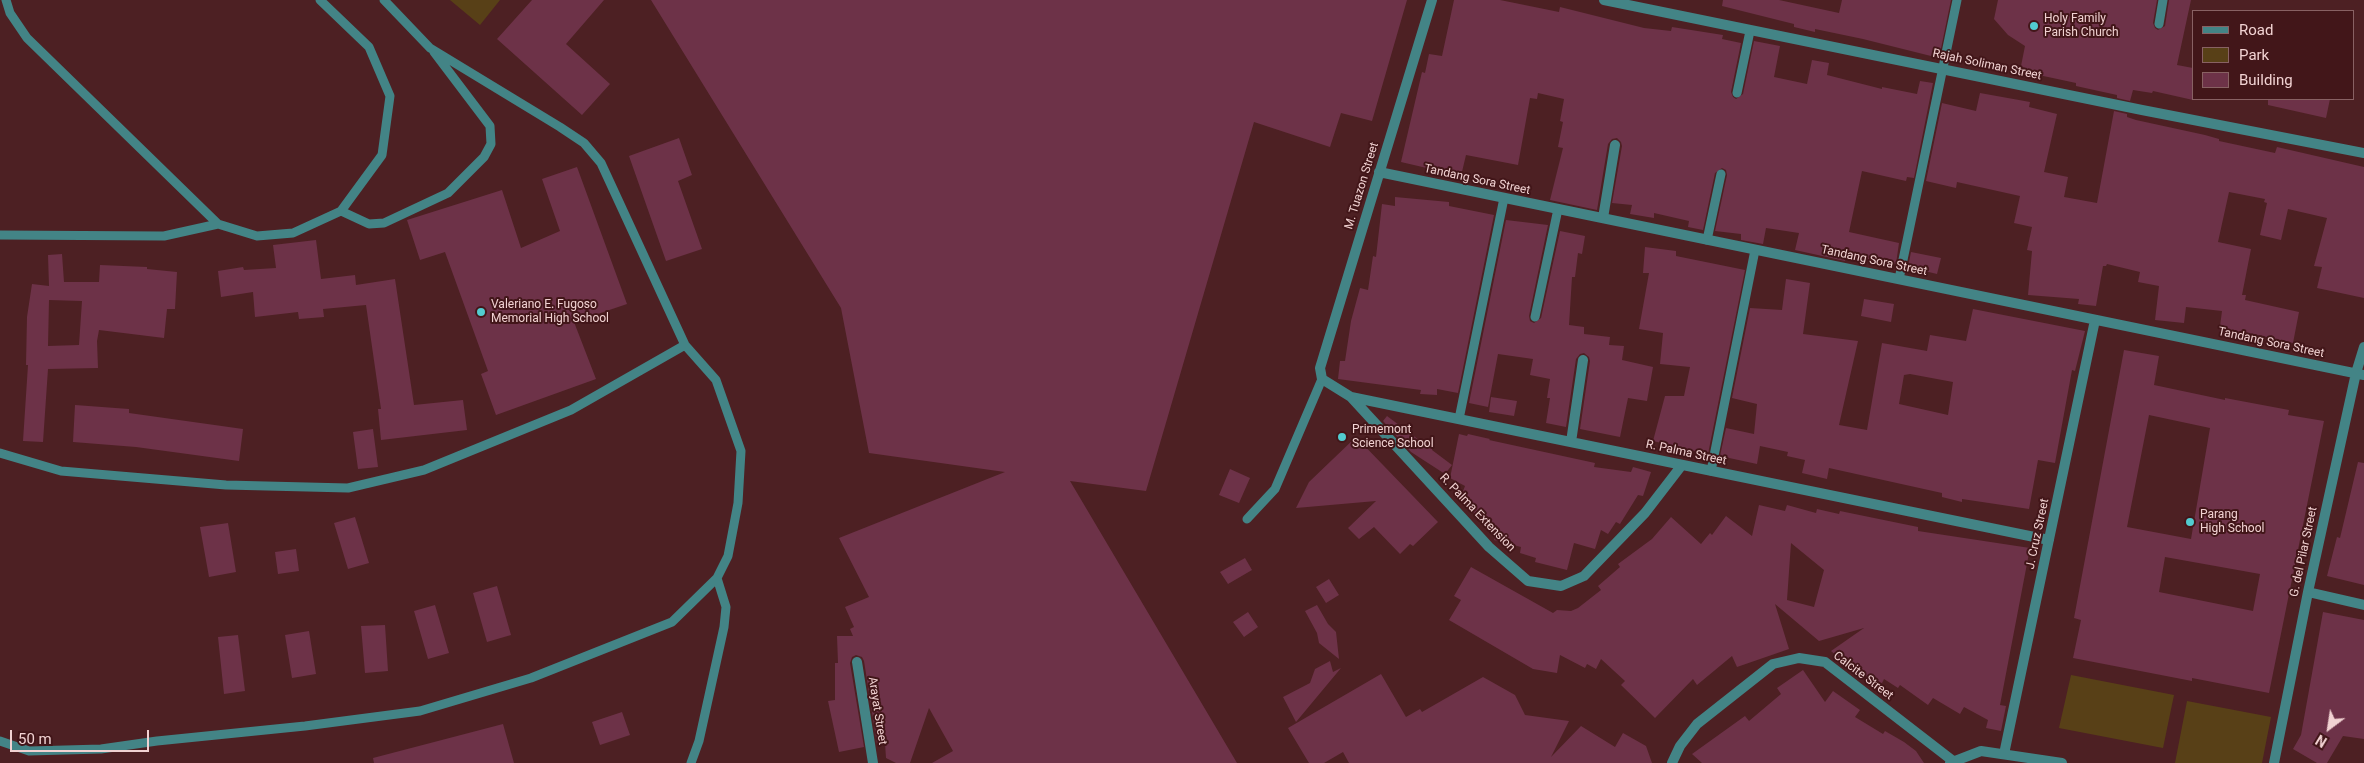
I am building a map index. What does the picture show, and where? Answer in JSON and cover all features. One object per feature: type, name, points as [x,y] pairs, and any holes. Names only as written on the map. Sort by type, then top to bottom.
[{"type":"street","name":"M. Tuazon Street","points":[[1322,379],[1320,368],[1432,0]]},
{"type":"street","name":"Rajah Soliman Street","points":[[1604,0],[2142,110],[2364,152]]},
{"type":"street","points":[[1603,218],[1615,145]]},
{"type":"street","name":"Tandang Sora Street","points":[[1379,172],[2360,374]]},
{"type":"street","name":"J. Cruz Street","points":[[2004,754],[2095,320]]},
{"type":"street","name":"G. del Pilar Street","points":[[2274,763],[2308,592],[2360,374],[2364,347]]},
{"type":"street","points":[[1571,442],[1583,360]]},
{"type":"street","name":"R. Palma Street","points":[[1322,379],[1351,397],[2049,540]]},
{"type":"street","name":"R. Palma Extension","points":[[1351,397],[1489,547],[1528,581],[1561,586],[1584,576],[1646,513],[1682,465]]},
{"type":"street","points":[[2308,592],[2364,605]]},
{"type":"street","name":"Calcite Street","points":[[1672,763],[1680,746],[1697,724],[1774,664],[1799,658],[1825,662],[1951,762],[1981,751],[2062,763]]},
{"type":"street","name":"Arayat Street","points":[[857,662],[873,763]]},
{"type":"lane","points":[[6,0],[10,12],[27,38],[218,224],[256,236],[293,233],[341,211],[382,155],[390,96],[368,47],[320,0]]},
{"type":"lane","points":[[341,211],[369,224],[384,223],[448,193],[484,157],[491,144],[490,126],[430,48],[384,0]]},
{"type":"lane","points":[[1899,279],[1957,0]]},
{"type":"lane","points":[[2159,24],[2163,0]]},
{"type":"lane","points":[[1737,93],[1750,31]]},
{"type":"lane","points":[[0,741],[29,751],[102,749],[420,711],[531,678],[672,622],[716,578],[728,556],[730,547],[738,503],[741,451],[716,380],[685,345],[601,163],[584,143],[430,48]]},
{"type":"lane","points":[[1707,240],[1721,174]]},
{"type":"lane","points":[[1459,419],[1504,198]]},
{"type":"lane","points":[[1535,317],[1558,209]]},
{"type":"lane","points":[[0,235],[164,236],[218,224]]},
{"type":"lane","points":[[1711,471],[1755,250]]},
{"type":"lane","points":[[0,453],[61,471],[226,485],[348,488],[424,470],[571,410],[685,345]]},
{"type":"lane","points":[[1247,519],[1275,490],[1322,379]]},
{"type":"lane","points":[[691,763],[699,741],[724,627],[726,607],[716,578]]},
{"type":"green space","points":[[450,0],[500,0],[480,25]]},
{"type":"green space","points":[[2071,675],[2174,695],[2163,748],[2059,728]]},
{"type":"green space","points":[[2187,701],[2271,717],[2262,763],[2175,763]]},
{"type":"building","points":[[532,0],[604,0],[566,44],[610,84],[582,115],[497,39]]},
{"type":"building","points":[[651,0],[1407,0],[1372,121],[1341,113],[1330,147],[1254,122],[1146,491],[1070,481],[1237,763],[932,763],[953,751],[929,708],[910,763],[896,763],[886,758],[885,743],[877,744],[864,661],[862,657],[856,655],[852,657],[850,663],[864,747],[839,752],[828,701],[835,700],[835,663],[838,663],[837,636],[853,636],[850,629],[854,627],[845,607],[869,597],[839,538],[1005,472],[869,453],[841,308]]},
{"type":"building","points":[[1454,0],[1500,0],[1559,12],[1560,7],[1644,28],[1671,31],[1672,27],[1723,35],[1722,39],[1741,43],[1731,92],[1736,99],[1743,94],[1754,41],[1780,46],[1774,77],[1807,84],[1812,60],[1829,63],[1827,75],[1882,89],[1882,87],[1917,94],[1920,81],[1933,83],[1914,178],[1907,177],[1906,181],[1862,171],[1849,232],[1899,243],[1896,264],[1846,255],[1845,261],[1795,250],[1799,233],[1766,228],[1763,244],[1741,240],[1741,234],[1715,231],[1727,175],[1726,170],[1722,168],[1715,173],[1703,230],[1688,227],[1689,221],[1654,213],[1654,218],[1630,214],[1632,205],[1612,203],[1622,146],[1617,138],[1612,139],[1608,144],[1597,210],[1550,200],[1563,148],[1558,147],[1563,122],[1560,121],[1564,99],[1538,93],[1537,99],[1530,98],[1518,165],[1466,155],[1461,176],[1401,162],[1422,72],[1425,73],[1429,54],[1442,56]]},
{"type":"building","points":[[1723,0],[1779,0],[1839,13],[1842,0],[1951,0],[1939,58],[1863,39],[1815,29],[1815,32],[1794,27],[1794,24],[1722,6]]},
{"type":"building","points":[[1998,0],[2157,0],[2153,23],[2158,30],[2165,26],[2169,0],[2191,0],[2177,65],[2192,68],[2192,100],[2153,91],[2152,93],[2133,90],[2130,101],[2117,98],[2117,95],[2076,86],[2076,83],[2020,71],[2025,46],[2008,35],[1994,19]]},
{"type":"building","points":[[1980,93],[2030,102],[2029,107],[2057,114],[2044,172],[2068,177],[2064,197],[2097,203],[2114,111],[2127,114],[2127,117],[2136,120],[2205,135],[2219,139],[2219,141],[2275,153],[2277,147],[2364,167],[2364,298],[2317,288],[2322,267],[2314,266],[2327,218],[2288,209],[2281,240],[2260,235],[2267,203],[2264,202],[2265,199],[2229,192],[2218,242],[2251,249],[2242,295],[2246,295],[2245,300],[2299,312],[2293,343],[2240,331],[2239,337],[2219,334],[2222,311],[2186,307],[2184,323],[2155,320],[2159,286],[2138,282],[2140,272],[2107,264],[2103,266],[2096,306],[2078,304],[2079,299],[2028,295],[2032,251],[2027,250],[2032,227],[2014,223],[2020,196],[1957,182],[1956,188],[1926,181],[1942,103],[1976,111]]},
{"type":"building","points":[[2268,100],[2330,100],[2326,118],[2268,105]]},
{"type":"building","points":[[679,138],[692,175],[678,181],[702,249],[666,261],[629,156]]},
{"type":"building","points":[[577,167],[627,304],[574,322],[596,379],[496,415],[481,374],[488,371],[445,252],[420,260],[407,220],[502,190],[521,248],[560,231],[542,179]]},
{"type":"building","points":[[1395,197],[1449,202],[1449,206],[1494,215],[1458,393],[1437,389],[1437,395],[1420,394],[1421,390],[1338,379],[1340,361],[1345,361],[1351,321],[1360,288],[1368,290],[1373,256],[1376,257],[1382,204],[1395,206]]},
{"type":"building","points":[[1506,220],[1548,225],[1529,316],[1530,321],[1534,323],[1541,318],[1560,231],[1585,236],[1582,254],[1578,253],[1575,277],[1572,277],[1569,325],[1584,327],[1584,334],[1610,337],[1609,345],[1624,346],[1622,360],[1653,367],[1647,401],[1628,398],[1620,437],[1580,429],[1590,361],[1589,357],[1584,353],[1580,354],[1576,359],[1566,427],[1546,423],[1550,398],[1547,398],[1550,379],[1530,375],[1533,359],[1498,354],[1488,407],[1469,403]]},
{"type":"building","points":[[316,240],[321,279],[355,275],[356,285],[395,279],[414,405],[463,400],[467,430],[381,440],[378,409],[381,409],[366,305],[323,309],[324,317],[299,319],[298,312],[255,317],[253,292],[221,297],[218,271],[243,267],[244,270],[276,268],[273,245]]},
{"type":"building","points":[[1645,247],[1676,251],[1676,256],[1745,270],[1708,454],[1653,441],[1665,396],[1684,396],[1690,367],[1660,364],[1663,333],[1639,329],[1649,273],[1643,273]]},
{"type":"building","points":[[1911,252],[1941,258],[1937,274],[1908,267]]},
{"type":"building","points":[[62,254],[64,282],[99,282],[100,265],[147,267],[147,269],[177,272],[175,309],[167,309],[164,338],[99,330],[97,341],[98,368],[48,369],[43,442],[23,441],[28,365],[26,365],[27,317],[32,284],[49,286],[48,255]],"holes":[[[49,300],[82,301],[79,345],[48,346]]]},
{"type":"building","points":[[1786,279],[1810,283],[1803,334],[1858,341],[1839,425],[1867,430],[1882,343],[1927,351],[1930,335],[1966,341],[1973,309],[2085,331],[2075,371],[2072,370],[2055,463],[2038,460],[2029,509],[1962,499],[1962,502],[1942,497],[1942,493],[1829,468],[1827,479],[1802,473],[1805,460],[1787,456],[1788,452],[1760,446],[1757,464],[1720,456],[1726,428],[1754,434],[1757,404],[1732,398],[1750,308],[1782,310]],"holes":[[[1910,374],[1953,382],[1948,415],[1899,404],[1904,375]]]},
{"type":"building","points":[[1864,299],[1894,304],[1891,322],[1861,316]]},
{"type":"building","points":[[2124,350],[2159,356],[2154,385],[2225,400],[2225,398],[2289,410],[2288,415],[2324,421],[2269,693],[2192,678],[2192,681],[2073,658],[2081,620],[2074,618]],"holes":[[[2149,415],[2210,428],[2191,539],[2127,527]],[[2165,557],[2260,574],[2253,611],[2159,592]]]},
{"type":"building","points":[[1491,397],[1517,401],[1514,416],[1489,412]]},
{"type":"building","points":[[75,405],[129,409],[129,413],[243,429],[239,461],[136,447],[73,442]]},
{"type":"building","points":[[1387,416],[1419,440],[1432,446],[1432,450],[1452,465],[1445,474],[1411,452],[1383,421]]},
{"type":"building","points":[[373,429],[378,467],[358,469],[353,432]]},
{"type":"building","points":[[1459,434],[1467,436],[1468,434],[1595,463],[1594,467],[1631,472],[1633,467],[1651,472],[1643,496],[1638,495],[1620,524],[1616,522],[1608,534],[1601,530],[1595,549],[1574,543],[1567,570],[1535,562],[1536,558],[1520,553],[1521,547],[1494,540],[1497,530],[1472,512],[1477,505],[1460,499],[1465,486],[1450,478]]},
{"type":"building","points":[[1356,437],[1438,522],[1413,546],[1410,544],[1400,554],[1374,527],[1359,539],[1348,528],[1376,501],[1296,508],[1309,482]]},
{"type":"building","points":[[2358,462],[2364,463],[2364,585],[2327,576],[2337,537],[2340,538]]},
{"type":"building","points":[[1230,469],[1250,478],[1239,503],[1219,495]]},
{"type":"building","points":[[1759,505],[1785,511],[1787,505],[1816,513],[1817,509],[1839,514],[1840,511],[1918,527],[1918,531],[2030,548],[2000,705],[2006,706],[2001,731],[1986,728],[1988,720],[1964,707],[1960,714],[1933,698],[1928,705],[1900,685],[1898,688],[1884,679],[1881,685],[1863,674],[1861,677],[1831,651],[1864,628],[1819,641],[1775,604],[1789,649],[1737,667],[1732,656],[1697,685],[1693,679],[1655,718],[1621,685],[1625,681],[1601,659],[1596,669],[1587,664],[1585,668],[1560,655],[1557,673],[1533,669],[1449,620],[1461,600],[1454,596],[1471,567],[1553,613],[1557,610],[1571,611],[1578,608],[1601,590],[1598,586],[1620,567],[1618,564],[1652,539],[1671,517],[1701,544],[1710,533],[1712,535],[1726,516],[1752,536]],"holes":[[[1791,543],[1824,570],[1814,607],[1787,600]]]},
{"type":"building","points":[[355,517],[369,563],[348,569],[334,523]]},
{"type":"building","points":[[228,523],[236,572],[209,577],[200,527]]},
{"type":"building","points":[[296,549],[299,571],[278,574],[275,552]]},
{"type":"building","points":[[1245,558],[1252,570],[1228,584],[1220,572]]},
{"type":"building","points":[[1329,579],[1339,595],[1326,603],[1316,587]]},
{"type":"building","points":[[497,586],[511,635],[487,642],[473,593]]},
{"type":"building","points":[[435,605],[449,653],[428,659],[414,611]]},
{"type":"building","points":[[1317,605],[1328,624],[1336,632],[1339,659],[1319,643],[1317,633],[1305,611]]},
{"type":"building","points":[[1248,612],[1258,627],[1244,637],[1233,622]]},
{"type":"building","points":[[2323,612],[2364,620],[2364,739],[2343,736],[2327,763],[2317,763],[2293,749],[2301,735]]},
{"type":"building","points":[[385,625],[388,671],[365,673],[361,626]]},
{"type":"building","points":[[309,631],[316,674],[292,678],[285,635]]},
{"type":"building","points":[[238,635],[245,691],[224,694],[218,637]]},
{"type":"building","points":[[1330,661],[1333,672],[1341,668],[1296,722],[1283,697],[1310,683],[1315,669]]},
{"type":"building","points":[[1803,670],[1825,702],[1833,691],[1860,710],[1855,717],[1883,734],[1885,731],[1904,742],[1916,751],[1924,763],[1702,763],[1692,754],[1745,716],[1749,721],[1781,694],[1777,688]]},
{"type":"building","points":[[1381,674],[1406,717],[1420,709],[1422,712],[1483,677],[1515,695],[1525,715],[1569,721],[1551,757],[1581,726],[1615,747],[1623,733],[1646,746],[1652,763],[1349,763],[1343,752],[1324,763],[1309,763],[1288,728]]},
{"type":"building","points":[[622,712],[630,735],[600,745],[592,722]]},
{"type":"building","points":[[503,724],[514,763],[374,763],[373,758]]},
{"type":"place","name":"Holy Family Parish Church","points":[[2034,26]]},
{"type":"place","name":"Valeriano E. Fugoso Memorial High School","points":[[481,312]]},
{"type":"place","name":"Primemont Science School","points":[[1342,437]]},
{"type":"place","name":"Parang High School","points":[[2190,522]]}]
